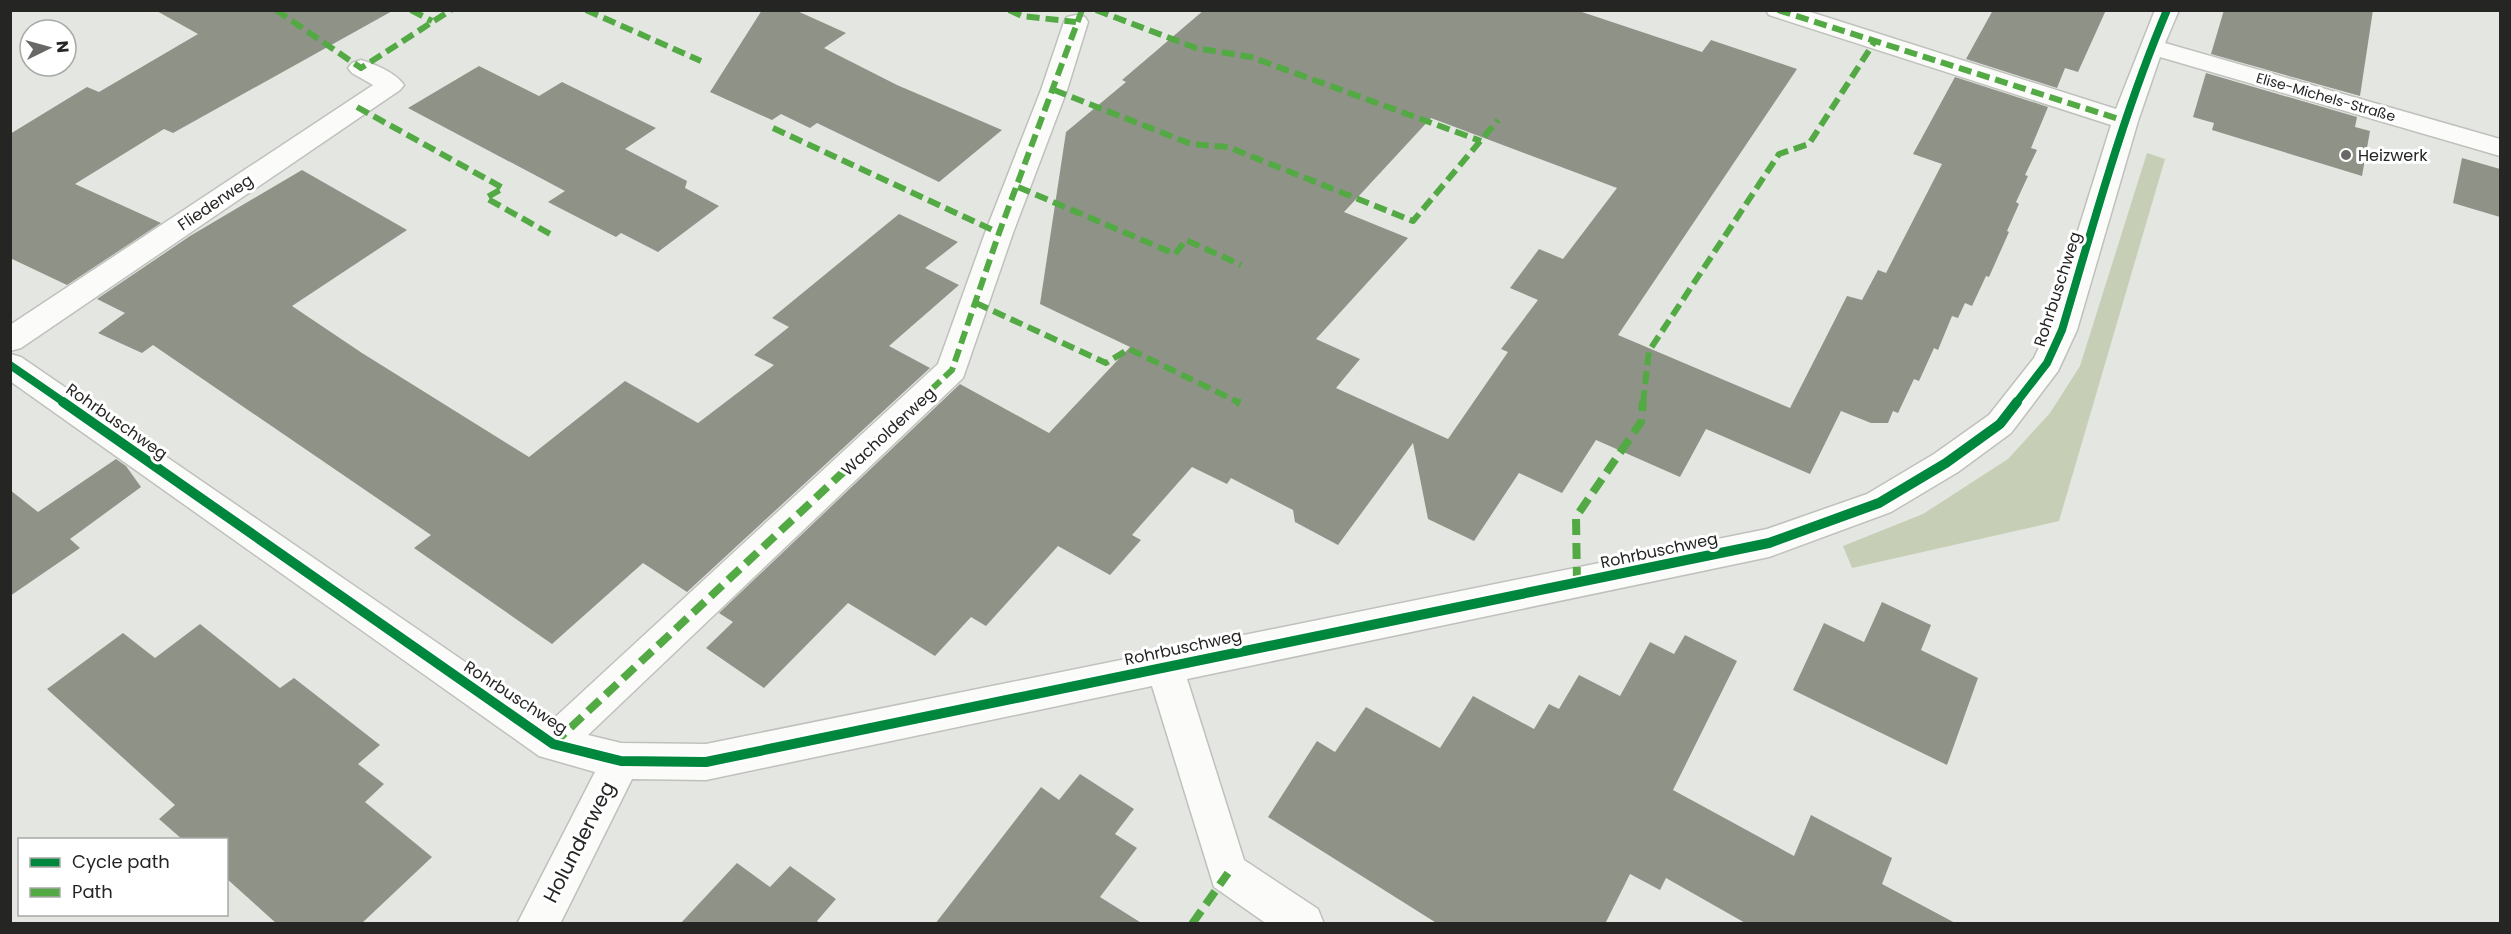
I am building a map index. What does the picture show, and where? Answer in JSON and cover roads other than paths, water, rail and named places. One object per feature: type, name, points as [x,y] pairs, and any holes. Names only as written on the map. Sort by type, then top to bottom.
[{"type":"street","points":[[1778,10],[2126,121]]},
{"type":"street","name":"Rohrbuschweg","points":[[10,365],[553,744],[621,761],[706,762],[1769,543],[1879,503],[1946,463],[2000,424],[2047,363],[2062,330],[2126,121],[2151,47],[2167,10]]},
{"type":"street","name":"Wacholderweg","points":[[553,744],[952,370],[999,233],[1054,90],[1076,22]]},
{"type":"street","name":"Elise-Michels-Straße","points":[[2151,47],[2500,147]]},
{"type":"street","name":"Fliederweg","points":[[10,340],[391,85],[360,68]]},
{"type":"street","name":"Rohrbuschweg","points":[[1164,666],[1228,873],[1303,924]]},
{"type":"street","name":"Holunderweg","points":[[538,924],[621,761]]},
{"type":"place","name":"Heizwerk","points":[[2346,155]]}]
